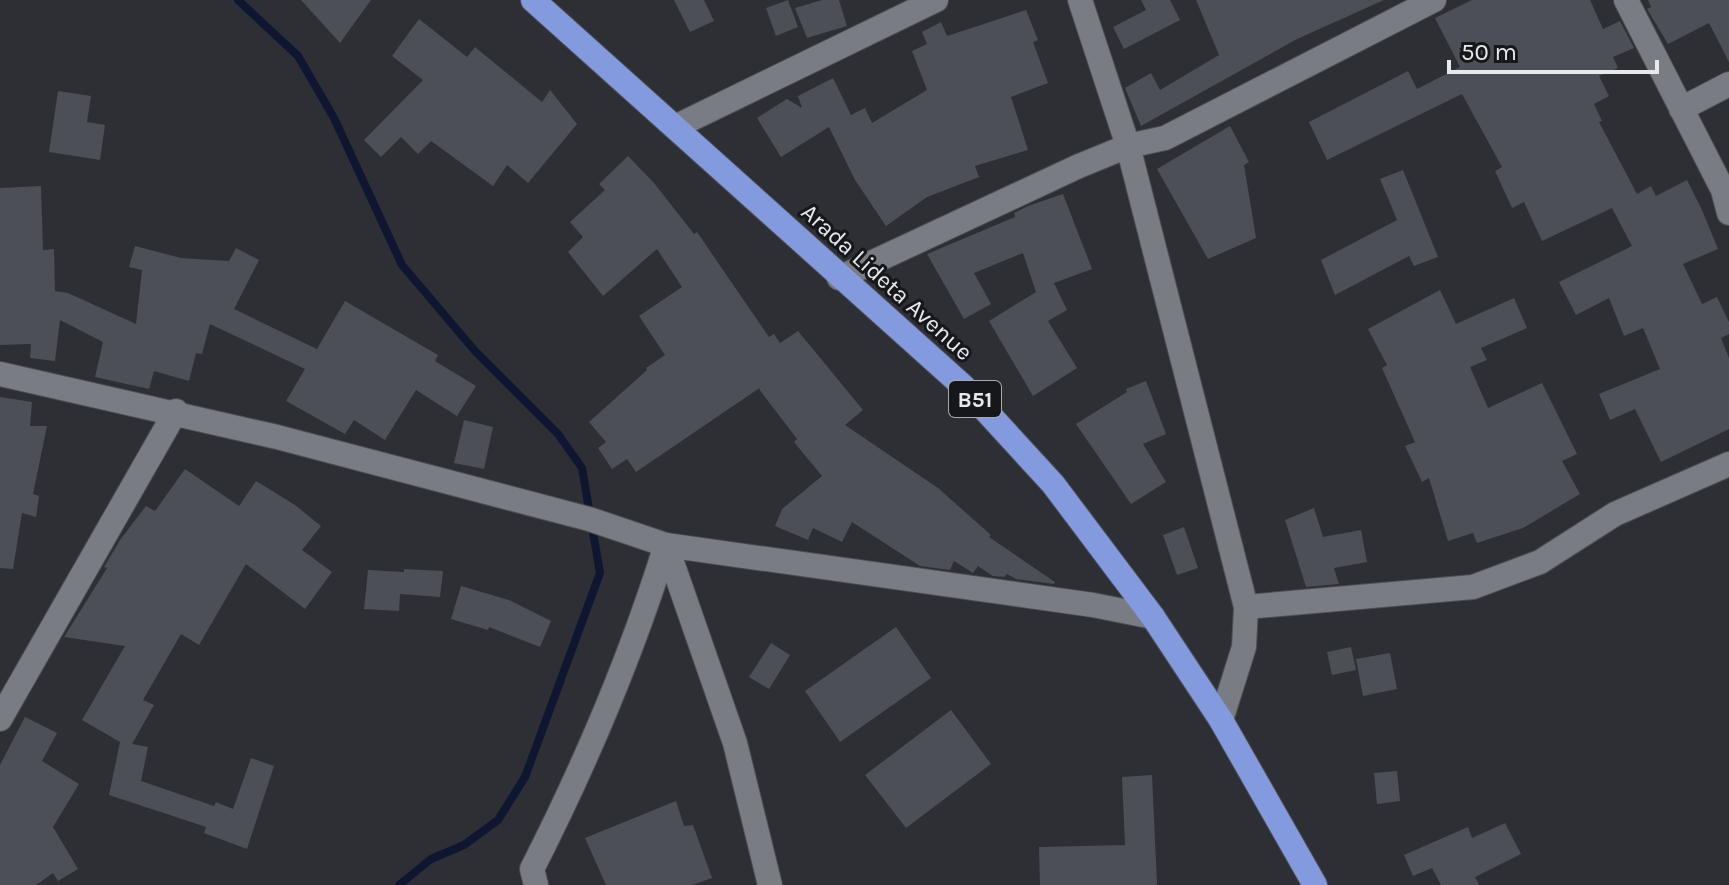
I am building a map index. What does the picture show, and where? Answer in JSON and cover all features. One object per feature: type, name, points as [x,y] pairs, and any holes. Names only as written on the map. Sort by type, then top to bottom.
[{"type":"highway","name":"Arada Lideta Avenue","points":[[533,0],[839,278],[964,387],[1053,484],[1153,617],[1221,720],[1315,885]]},
{"type":"street","points":[[675,127],[936,0]]},
{"type":"street","points":[[1080,0],[1128,146],[1246,607],[1244,647],[1221,720]]},
{"type":"street","points":[[1626,0],[1723,190],[1729,213]]},
{"type":"street","points":[[839,278],[1128,146],[1165,138],[1418,3]]},
{"type":"street","points":[[1681,109],[1729,84]]},
{"type":"street","points":[[0,374],[176,411],[589,519],[666,545],[1093,605],[1153,617]]},
{"type":"street","points":[[0,719],[176,411]]},
{"type":"street","points":[[1246,607],[1473,587],[1540,562],[1615,514],[1729,464]]},
{"type":"street","points":[[536,885],[532,869],[582,768],[644,615],[666,545]]},
{"type":"street","points":[[666,545],[735,743],[770,885]]},
{"type":"building","points":[[301,0],[371,0],[340,43]]},
{"type":"building","points":[[674,0],[704,0],[714,21],[690,32]]},
{"type":"building","points":[[788,0],[798,27],[776,36],[766,8]]},
{"type":"building","points":[[822,0],[839,0],[847,26],[807,38],[795,8]]},
{"type":"building","points":[[1141,0],[1170,0],[1180,20],[1124,49],[1113,27],[1146,10]]},
{"type":"building","points":[[1196,0],[1384,0],[1297,39],[1141,126],[1125,88],[1151,73],[1160,90],[1219,55]]},
{"type":"building","points":[[1472,0],[1590,0],[1603,29],[1620,21],[1634,48],[1613,57],[1618,68],[1599,76],[1609,96],[1594,104],[1602,121],[1599,122],[1637,194],[1651,186],[1656,196],[1687,180],[1702,210],[1718,249],[1683,264],[1702,304],[1717,297],[1729,322],[1729,334],[1721,338],[1729,358],[1729,429],[1661,462],[1635,409],[1610,420],[1599,394],[1660,369],[1643,328],[1624,336],[1609,298],[1576,315],[1559,282],[1632,246],[1612,208],[1542,241],[1524,202],[1512,208],[1495,171],[1502,167],[1462,94],[1327,160],[1309,122],[1408,71],[1417,89],[1460,67],[1435,18]]},
{"type":"building","points":[[1648,0],[1729,0],[1729,62],[1709,23],[1668,44],[1647,9],[1651,7]]},
{"type":"building","points":[[1026,10],[1038,40],[1033,42],[1048,83],[1011,97],[1028,150],[975,166],[979,177],[927,197],[886,226],[855,180],[829,127],[781,157],[757,118],[787,99],[802,108],[798,96],[833,78],[851,115],[865,108],[872,123],[927,90],[912,51],[927,44],[922,32],[941,22],[947,36]]},
{"type":"building","points":[[419,19],[467,57],[475,47],[542,102],[550,90],[577,124],[528,183],[507,165],[493,186],[431,141],[418,154],[401,137],[381,157],[364,140],[423,80],[392,56]]},
{"type":"building","points":[[58,91],[91,96],[87,122],[105,125],[100,160],[49,152]]},
{"type":"building","points":[[1230,126],[1249,162],[1244,165],[1256,238],[1208,259],[1157,169]]},
{"type":"building","points":[[628,156],[654,183],[694,234],[697,232],[769,337],[774,334],[780,343],[798,331],[863,410],[845,425],[938,488],[991,535],[989,537],[1054,584],[1016,579],[1007,574],[1004,577],[993,576],[978,566],[973,573],[954,561],[950,570],[920,566],[852,522],[842,542],[813,528],[808,540],[775,526],[782,509],[822,476],[794,442],[797,439],[759,389],[761,387],[636,472],[627,459],[612,469],[598,448],[606,442],[589,422],[646,368],[665,355],[639,316],[682,287],[657,249],[603,296],[568,252],[583,237],[570,222],[605,190],[599,184]]},
{"type":"building","points":[[1403,170],[1438,257],[1414,266],[1409,256],[1335,295],[1321,260],[1397,220],[1380,179]]},
{"type":"building","points":[[41,186],[43,250],[54,249],[55,291],[68,293],[136,324],[142,270],[129,267],[135,246],[181,258],[229,261],[236,248],[259,260],[234,309],[317,349],[345,301],[438,355],[435,361],[476,386],[457,416],[416,390],[385,440],[354,420],[345,434],[286,401],[305,369],[210,324],[202,354],[196,353],[189,381],[154,371],[149,389],[95,377],[103,342],[60,320],[55,361],[30,358],[31,344],[0,345],[0,188]]},
{"type":"building","points":[[1063,194],[1092,269],[1054,283],[1067,310],[1048,321],[1077,368],[1033,396],[989,321],[1036,292],[1023,253],[974,273],[991,304],[964,319],[927,254],[1015,217],[1014,213],[1028,206]]},
{"type":"building","points":[[1440,290],[1456,324],[1514,298],[1527,328],[1481,348],[1487,360],[1470,367],[1488,408],[1542,383],[1577,454],[1562,461],[1580,494],[1523,528],[1477,543],[1473,533],[1448,541],[1429,478],[1422,482],[1405,446],[1415,442],[1382,368],[1387,365],[1368,329]]},
{"type":"building","points":[[1146,381],[1166,434],[1143,444],[1166,482],[1131,504],[1076,424],[1127,392],[1126,389]]},
{"type":"building","points":[[0,397],[32,402],[30,426],[47,426],[33,494],[39,496],[36,517],[22,513],[13,569],[0,568]]},
{"type":"building","points":[[464,420],[493,427],[484,469],[454,463]]},
{"type":"building","points":[[185,469],[239,506],[256,481],[295,505],[321,526],[302,550],[332,572],[305,609],[246,564],[199,645],[181,634],[143,700],[154,705],[132,744],[148,747],[141,781],[214,806],[216,802],[233,809],[251,758],[274,766],[247,849],[204,833],[206,827],[109,795],[120,742],[82,720],[125,646],[64,637],[107,568],[104,567],[120,540],[146,506],[155,511]]},
{"type":"building","points":[[1314,508],[1323,537],[1361,530],[1367,562],[1334,568],[1339,584],[1306,587],[1285,520]]},
{"type":"building","points":[[1184,527],[1198,568],[1177,575],[1163,535]]},
{"type":"building","points":[[404,569],[443,571],[440,597],[400,594],[399,611],[364,609],[368,570],[404,572]]},
{"type":"building","points":[[461,586],[509,600],[551,621],[540,647],[489,627],[488,630],[451,619]]},
{"type":"building","points":[[896,627],[931,678],[840,742],[805,691]]},
{"type":"building","points":[[771,643],[790,655],[769,689],[749,677]]},
{"type":"building","points":[[1351,647],[1356,670],[1332,675],[1327,652]]},
{"type":"building","points":[[1390,653],[1397,689],[1363,696],[1356,659]]},
{"type":"building","points":[[951,710],[991,764],[906,828],[865,775]]},
{"type":"building","points":[[25,717],[57,733],[42,761],[79,784],[53,827],[78,869],[58,881],[53,873],[36,885],[0,885],[0,765]]},
{"type":"building","points":[[1397,771],[1400,801],[1377,804],[1374,773]]},
{"type":"building","points":[[1152,775],[1157,885],[1040,885],[1039,847],[1125,845],[1122,777]]},
{"type":"building","points":[[676,801],[684,826],[693,825],[712,878],[692,885],[606,885],[585,838]]},
{"type":"building","points":[[1505,823],[1521,854],[1475,877],[1479,885],[1441,885],[1432,868],[1413,876],[1404,855],[1468,827],[1472,838]]},
{"type":"waterway","points":[[238,0],[298,56],[334,118],[402,265],[475,351],[558,434],[582,468],[600,573],[525,777],[498,820],[464,845],[431,859],[399,885]]}]
